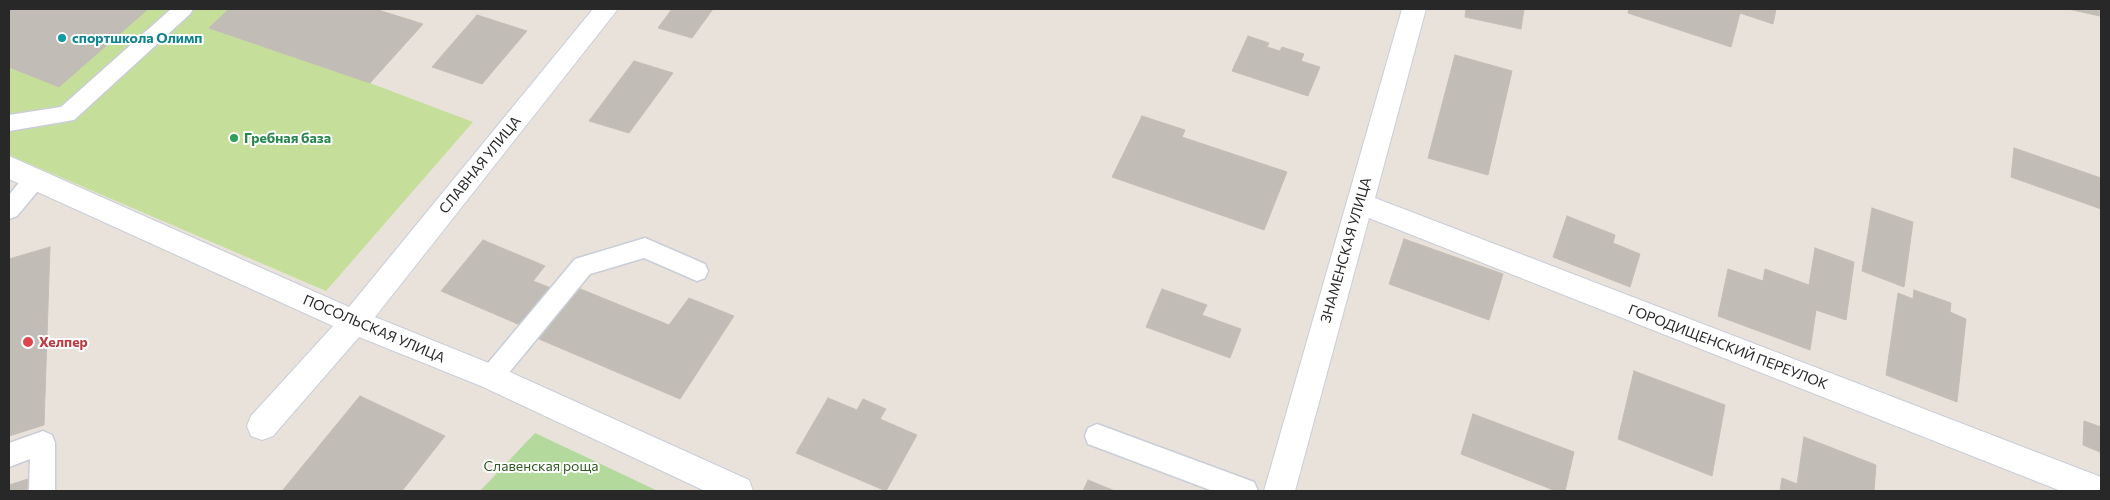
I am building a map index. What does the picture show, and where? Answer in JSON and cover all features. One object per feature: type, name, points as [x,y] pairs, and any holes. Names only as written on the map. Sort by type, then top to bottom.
[{"type":"street","name":"СЛАВНАЯ УЛИЦА","points":[[262,426],[354,322],[606,9]]},
{"type":"street","name":"ЗНАМЕНСКАЯ УЛИЦА","points":[[1279,491],[1414,9]]},
{"type":"street","name":"ПОСОЛЬСКАЯ УЛИЦА","points":[[9,167],[34,180],[354,322],[491,377],[738,491]]},
{"type":"street","name":"ГОРОДИЩЕНСКИЙ ПЕРЕУЛОК","points":[[1359,203],[2098,491]]},
{"type":"lane","points":[[9,123],[68,114],[183,9]]},
{"type":"lane","points":[[9,210],[34,180]]},
{"type":"lane","points":[[491,377],[583,266],[644,248],[697,271]]},
{"type":"lane","points":[[1097,436],[1245,491]]},
{"type":"lane","points":[[9,455],[43,443],[42,491]]},
{"type":"green space","name":"Гребная база","points":[[9,9],[375,9],[423,24],[370,83],[473,122],[326,291],[9,155]]},
{"type":"green space","name":"Славенская роща","points":[[535,433],[658,491],[480,491]]},
{"type":"building","name":"спортшкола Олимп","points":[[9,9],[148,9],[59,87],[9,67]]},
{"type":"building","points":[[229,9],[375,9],[423,24],[370,83],[209,28]]},
{"type":"building","points":[[672,9],[713,9],[692,38],[658,28]]},
{"type":"building","points":[[1466,9],[1524,9],[1521,29],[1465,17]]},
{"type":"building","points":[[1629,9],[1776,9],[1773,24],[1740,13],[1731,47],[1628,13]]},
{"type":"building","points":[[2068,9],[2099,9],[2100,16]]},
{"type":"building","points":[[477,15],[527,31],[482,84],[432,67]]},
{"type":"building","points":[[1248,36],[1269,43],[1267,47],[1280,51],[1282,47],[1304,54],[1301,61],[1320,67],[1308,96],[1232,71]]},
{"type":"building","points":[[1455,55],[1512,71],[1488,175],[1428,158]]},
{"type":"building","points":[[634,61],[673,73],[629,133],[589,121]]},
{"type":"building","points":[[1142,116],[1185,130],[1182,137],[1287,172],[1264,230],[1112,177]]},
{"type":"building","points":[[2014,148],[2101,178],[2101,209],[2011,177]]},
{"type":"building","points":[[1872,208],[1913,222],[1904,287],[1862,271]]},
{"type":"building","points":[[1567,216],[1615,235],[1613,243],[1640,254],[1630,287],[1553,257]]},
{"type":"building","points":[[1404,239],[1503,274],[1489,320],[1389,284]]},
{"type":"building","points":[[483,240],[545,266],[533,281],[556,290],[527,328],[441,291]]},
{"type":"building","name":"Хелпер","points":[[50,247],[44,425],[9,436],[9,259]]},
{"type":"building","points":[[1815,248],[1854,262],[1846,320],[1816,310],[1810,350],[1718,316],[1728,269],[1763,281],[1765,269],[1809,285]]},
{"type":"building","points":[[578,288],[669,325],[689,298],[734,316],[680,399],[539,339]]},
{"type":"building","points":[[1162,289],[1207,305],[1202,315],[1241,329],[1230,358],[1146,327]]},
{"type":"building","points":[[1914,290],[1951,303],[1950,312],[1966,319],[1957,402],[1886,375],[1898,293],[1913,299]]},
{"type":"building","points":[[1634,371],[1725,405],[1712,476],[1618,439]]},
{"type":"building","points":[[360,396],[445,436],[402,491],[282,491]]},
{"type":"building","points":[[828,398],[857,410],[863,399],[886,409],[880,419],[917,435],[886,491],[796,453]]},
{"type":"building","points":[[1473,414],[1574,452],[1565,491],[1556,491],[1461,454]]},
{"type":"building","points":[[2084,421],[2101,427],[2101,459],[2100,452],[2083,445]]},
{"type":"building","points":[[1804,437],[1876,465],[1874,491],[1780,491],[1782,478],[1797,484]]},
{"type":"building","points":[[28,479],[27,491],[9,491],[9,485]]},
{"type":"building","points":[[1088,480],[1115,491],[1083,491]]},
{"type":"place","name":"спортшкола Олимп","points":[[62,38]]},
{"type":"place","name":"Гребная база","points":[[234,138]]},
{"type":"place","name":"Хелпер","points":[[28,342]]}]
